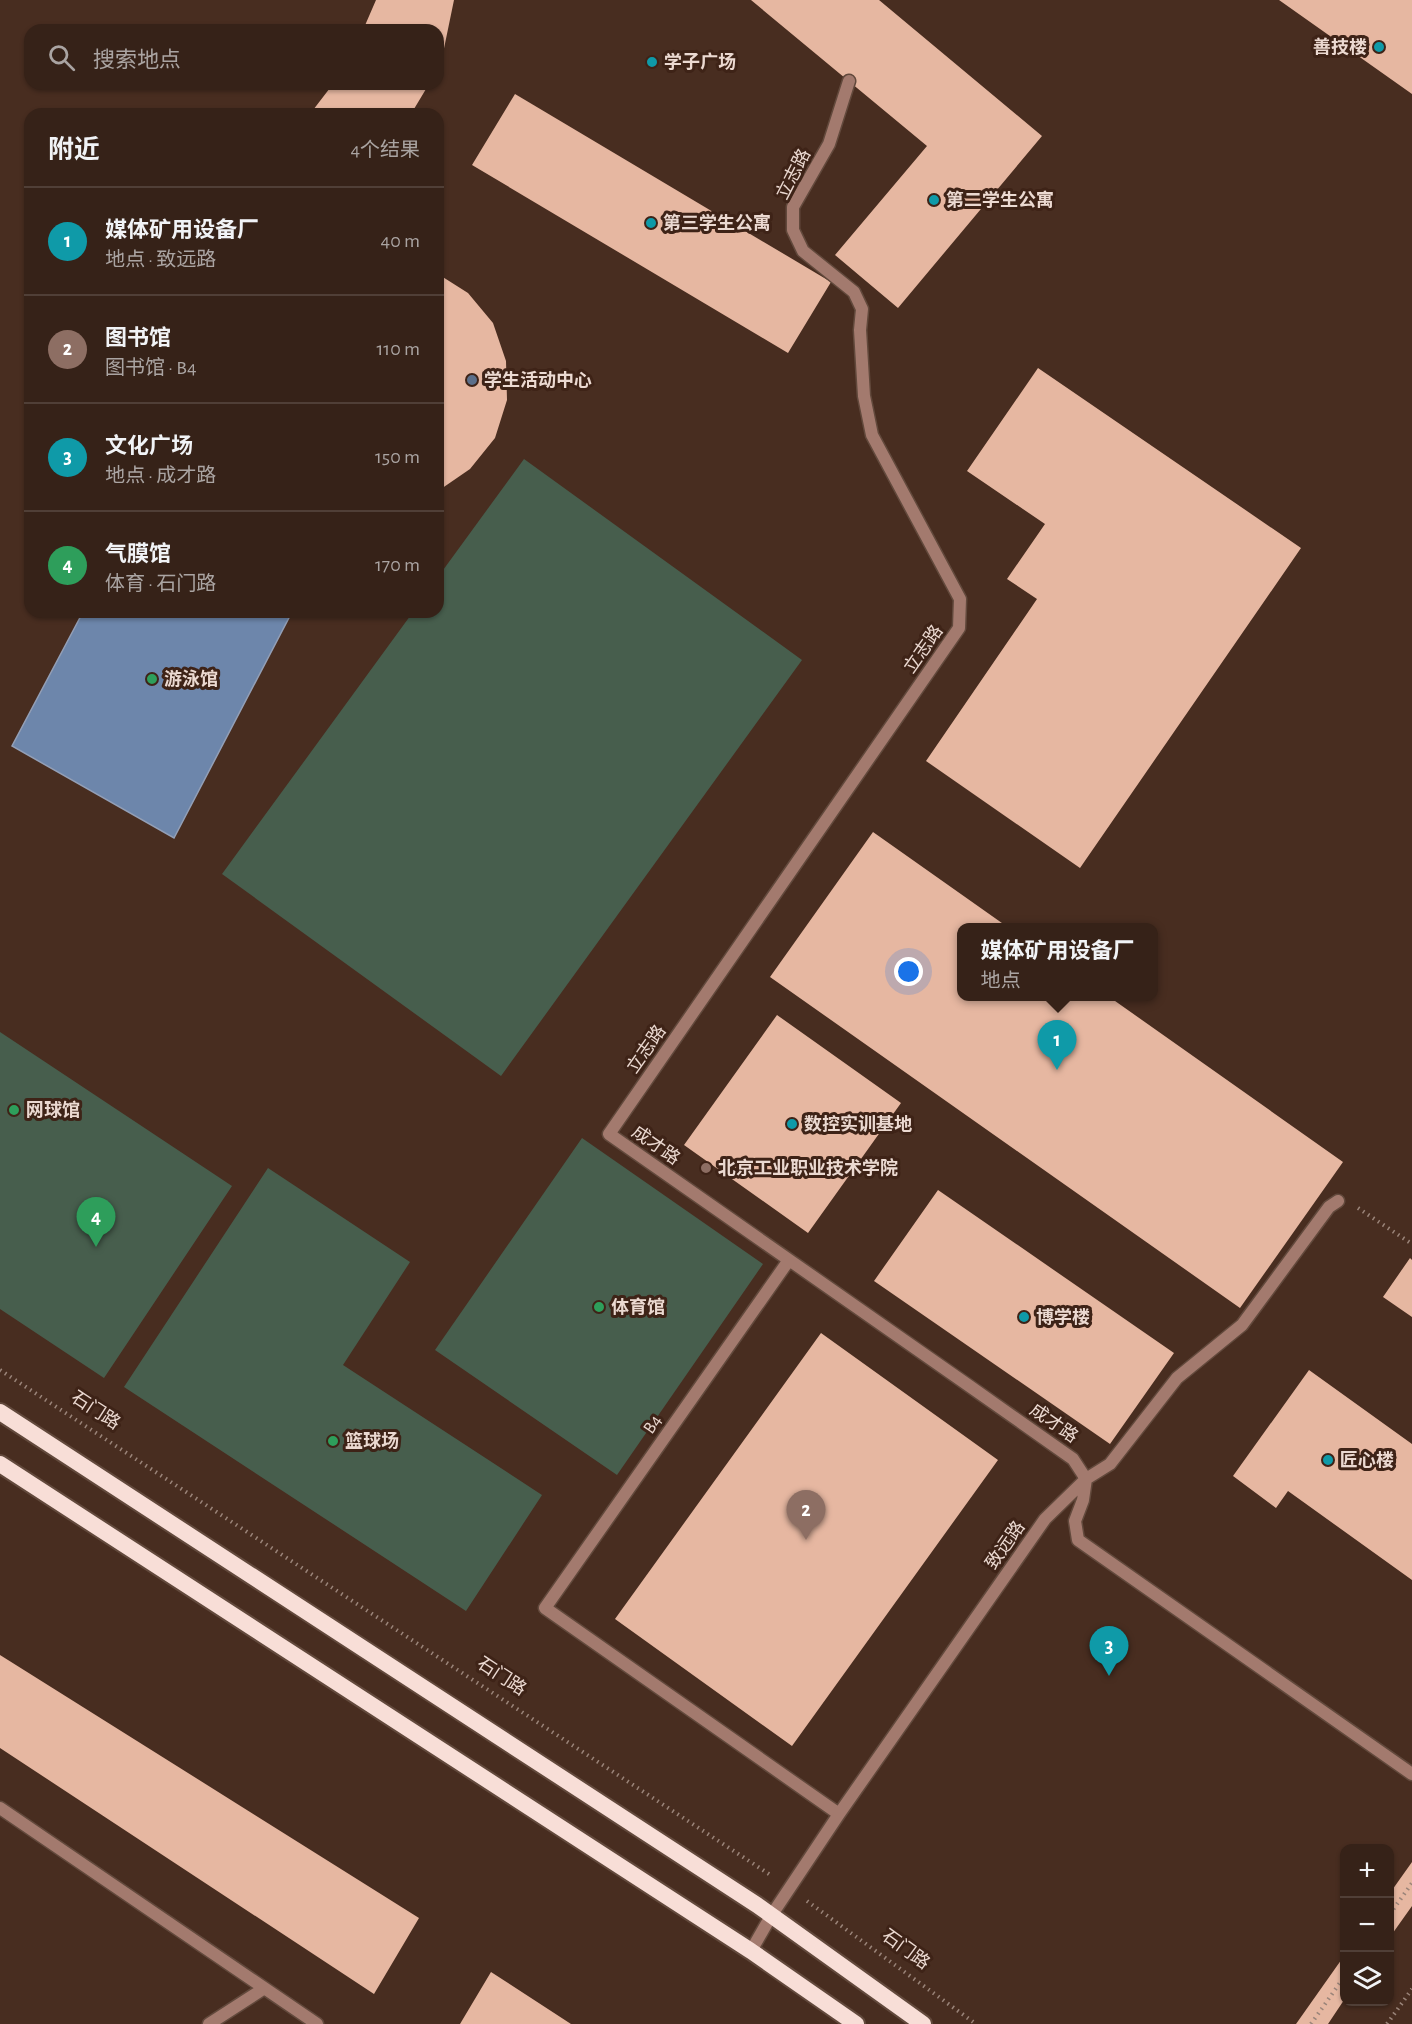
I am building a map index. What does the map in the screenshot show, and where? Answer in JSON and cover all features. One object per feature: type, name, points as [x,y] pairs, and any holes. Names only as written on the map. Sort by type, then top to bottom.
[{"type":"highway","points":[[0,1412],[737,1892],[923,2024]]},
{"type":"highway","points":[[0,1464],[751,1952],[856,2024]]},
{"type":"street","name":"立志路","points":[[609,1134],[959,628],[960,599],[872,435],[864,396],[860,330],[862,309],[854,292],[803,251],[793,230],[793,207],[829,144],[849,81]]},
{"type":"street","name":"成才路","points":[[609,1134],[838,1292],[1073,1459],[1086,1479]]},
{"type":"street","name":"致远路","points":[[751,1952],[771,1916],[839,1814],[1046,1519],[1086,1479],[1110,1464],[1177,1378],[1242,1325],[1329,1207],[1338,1201]]},
{"type":"street","name":"B4","points":[[789,1260],[545,1608],[839,1814]]},
{"type":"street","points":[[1086,1479],[1083,1500],[1075,1521],[1078,1540],[1412,1774]]},
{"type":"street","points":[[0,1808],[317,2024]]},
{"type":"street","points":[[209,2024],[263,1989]]},
{"type":"path","points":[[1338,1201],[1352,1204],[1412,1244]]},
{"type":"path","name":"石门路","points":[[0,1370],[789,1888],[976,2024]]},
{"type":"path","points":[[1394,1907],[1412,1883]]},
{"type":"path","points":[[1311,2024],[1340,1983]]},
{"type":"path","points":[[1387,2024],[1412,1989]]},
{"type":"green space","points":[[524,459],[802,660],[501,1076],[222,874],[409,618],[444,618],[444,569]]},
{"type":"green space","points":[[0,1032],[232,1186],[104,1378],[0,1309]]},
{"type":"green space","name":"体育馆","points":[[582,1138],[763,1264],[617,1475],[435,1350]]},
{"type":"green space","name":"篮球场","points":[[268,1168],[410,1262],[343,1365],[542,1495],[466,1611],[124,1387]]},
{"type":"water","name":"游泳馆","points":[[80,618],[289,618],[174,838],[12,746]]},
{"type":"building","points":[[376,0],[454,0],[444,48],[444,24],[366,24]]},
{"type":"building","name":"第二学生公寓","points":[[751,0],[879,0],[1042,136],[898,308],[835,255],[927,146]]},
{"type":"building","name":"善技楼","points":[[1279,0],[1412,0],[1412,94]]},
{"type":"building","points":[[328,90],[425,90],[415,108],[315,108]]},
{"type":"building","name":"第三学生公寓","points":[[515,94],[831,282],[788,353],[472,165]]},
{"type":"building","name":"学生活动中心","points":[[444,278],[468,293],[493,323],[506,361],[507,400],[495,438],[470,469],[444,487]]},
{"type":"building","points":[[1038,368],[1301,548],[1080,868],[926,761],[1037,599],[1007,579],[1045,524],[967,471]]},
{"type":"building","points":[[873,832],[1002,923],[957,923],[957,1001],[1115,1001],[1343,1162],[1240,1308],[770,977]]},
{"type":"building","name":"数控实训基地","points":[[777,1015],[901,1103],[808,1233],[684,1145]]},
{"type":"building","name":"博学楼","points":[[938,1190],[1174,1353],[1110,1444],[874,1281]]},
{"type":"building","points":[[1410,1258],[1412,1260],[1412,1317],[1383,1297]]},
{"type":"building","points":[[821,1333],[998,1460],[792,1746],[615,1619]]},
{"type":"building","name":"匠心楼","points":[[1309,1370],[1412,1444],[1412,1580],[1288,1491],[1276,1508],[1233,1476]]},
{"type":"building","points":[[0,1655],[419,1918],[374,1994],[0,1748]]},
{"type":"building","points":[[1412,1862],[1412,1906],[1394,1931],[1394,1898],[1394,1887]]},
{"type":"building","points":[[1340,1962],[1340,2006],[1328,2024],[1296,2024]]},
{"type":"building","points":[[491,1972],[571,2024],[460,2024]]},
{"type":"place","name":"善技楼","points":[[1379,47]]},
{"type":"place","name":"学子广场","points":[[652,62]]},
{"type":"place","name":"第二学生公寓","points":[[934,200]]},
{"type":"place","name":"第三学生公寓","points":[[651,223]]},
{"type":"place","name":"学生活动中心","points":[[472,380]]},
{"type":"place","name":"游泳馆","points":[[152,679]]},
{"type":"place","name":"媒体矿用设备厂","points":[[1057,1070]]},
{"type":"place","name":"网球馆","points":[[14,1110]]},
{"type":"place","name":"数控实训基地","points":[[792,1124]]},
{"type":"place","name":"北京工业职业技术学院","points":[[706,1168]]},
{"type":"place","name":"气膜馆","points":[[96,1247]]},
{"type":"place","name":"体育馆","points":[[599,1307]]},
{"type":"place","name":"博学楼","points":[[1024,1317]]},
{"type":"place","name":"篮球场","points":[[333,1441]]},
{"type":"place","name":"匠心楼","points":[[1328,1460]]},
{"type":"place","name":"图书馆","points":[[806,1540]]},
{"type":"place","name":"文化广场","points":[[1109,1676]]}]
